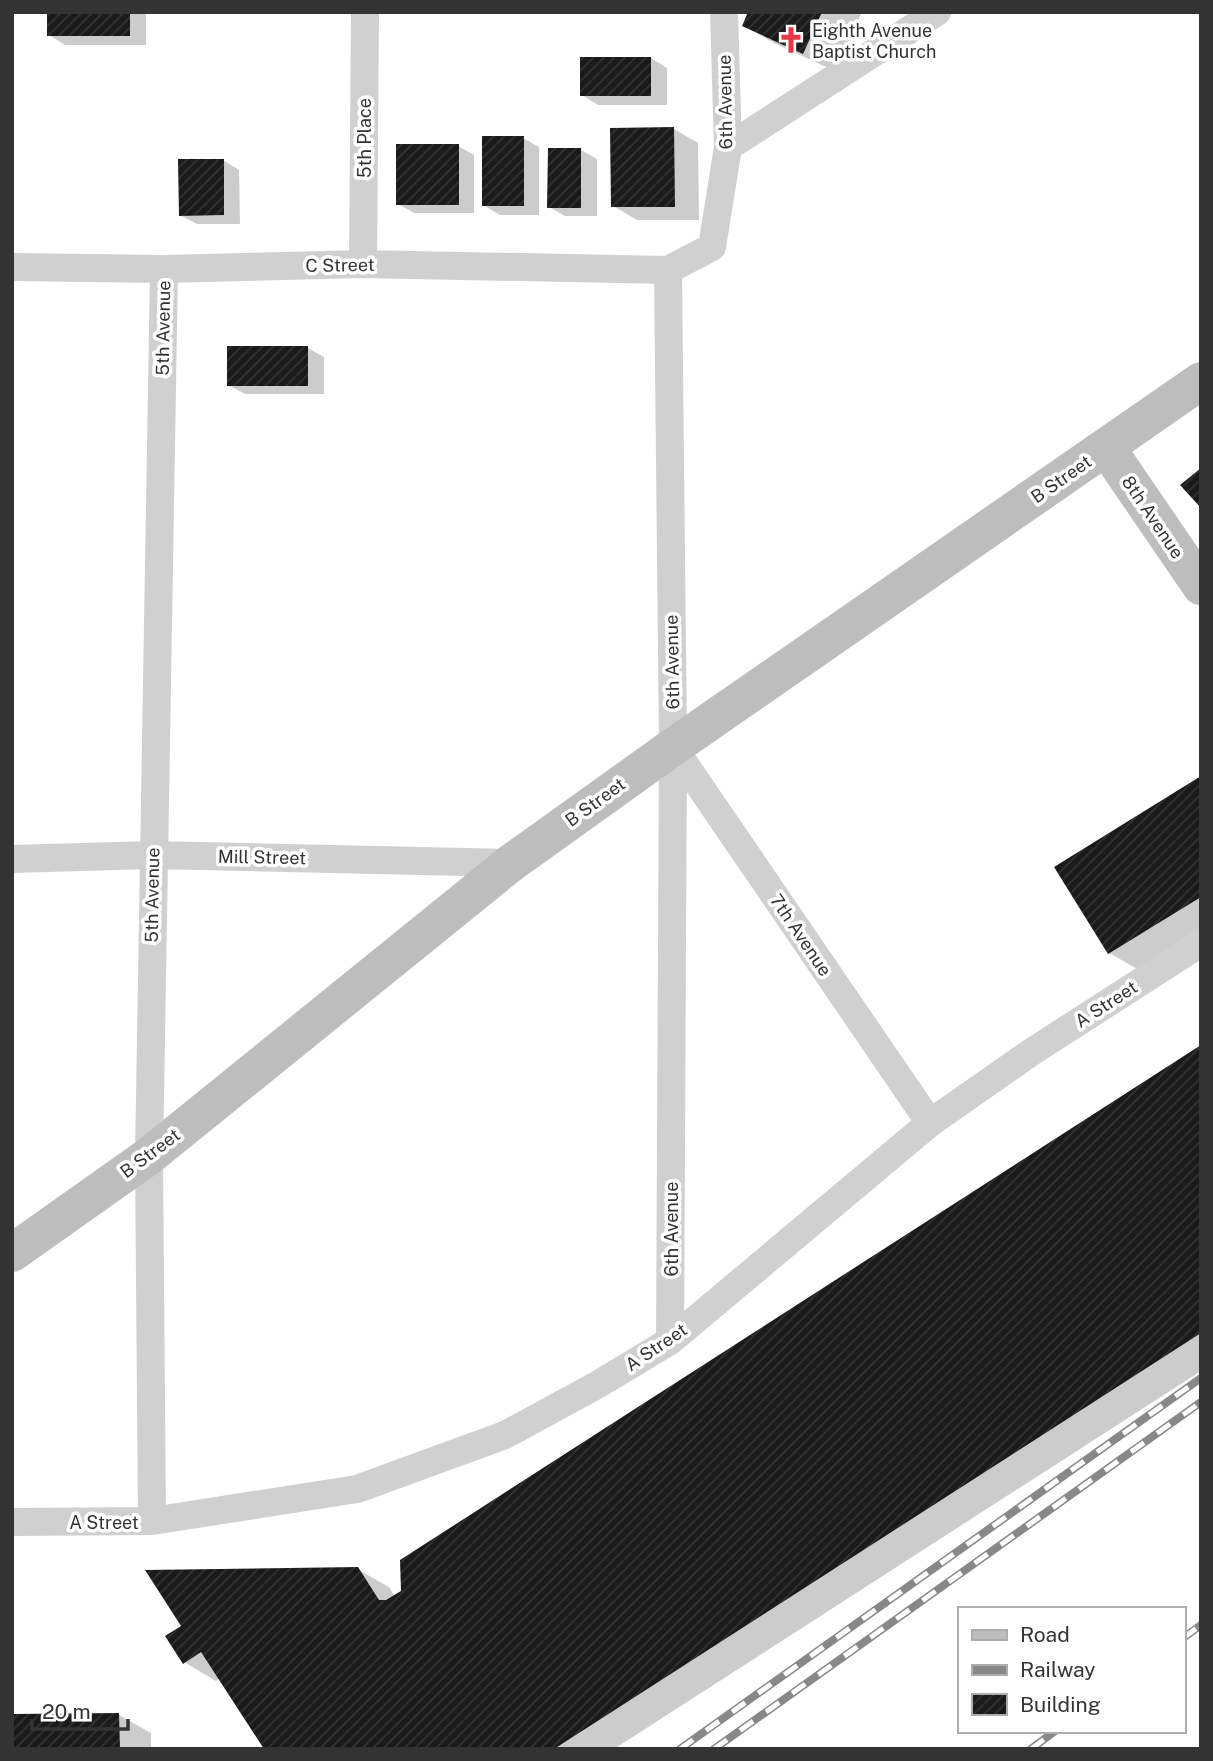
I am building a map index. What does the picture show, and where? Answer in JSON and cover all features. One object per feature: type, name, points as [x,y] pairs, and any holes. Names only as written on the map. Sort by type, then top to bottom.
[{"type":"street","name":"5th Place","points":[[363,264],[365,12]]},
{"type":"street","name":"6th Avenue","points":[[670,1341],[673,747],[668,270],[712,247],[728,147],[724,12]]},
{"type":"street","points":[[728,147],[937,12]]},
{"type":"street","name":"C Street","points":[[12,267],[164,269],[363,264],[668,270]]},
{"type":"street","name":"5th Avenue","points":[[152,1521],[149,1156],[164,269]]},
{"type":"street","name":"B Street","points":[[12,1253],[149,1156],[511,863],[673,747],[1201,381]]},
{"type":"street","name":"8th Avenue","points":[[1106,447],[1201,586]]},
{"type":"street","name":"7th Avenue","points":[[673,747],[930,1123]]},
{"type":"street","name":"Mill Street","points":[[12,859],[153,855],[511,863]]},
{"type":"street","name":"A Street","points":[[12,1522],[152,1521],[357,1489],[505,1435],[670,1341],[930,1123],[1030,1054],[1201,943]]},
{"type":"building","points":[[47,12],[130,12],[130,36],[47,36]]},
{"type":"building","name":"Eighth Avenue Baptist Church","points":[[748,12],[822,12],[803,54],[742,26]]},
{"type":"building","points":[[580,57],[651,57],[651,96],[580,96]]},
{"type":"building","points":[[674,127],[675,207],[611,207],[610,128]]},
{"type":"building","points":[[482,136],[524,136],[524,206],[482,206]]},
{"type":"building","points":[[396,144],[459,144],[459,205],[396,205]]},
{"type":"building","points":[[548,148],[581,148],[581,208],[547,208]]},
{"type":"building","points":[[178,159],[224,159],[224,215],[179,216]]},
{"type":"building","points":[[227,346],[308,346],[308,386],[227,386]]},
{"type":"building","points":[[1201,468],[1201,508],[1180,485]]},
{"type":"building","points":[[1201,776],[1201,897],[1108,954],[1054,867]]},
{"type":"building","points":[[1201,1045],[1201,1333],[554,1749],[264,1749],[201,1652],[183,1664],[165,1636],[181,1626],[145,1570],[358,1567],[379,1600],[386,1600],[401,1591],[400,1560]]},
{"type":"building","points":[[119,1713],[120,1749],[12,1749],[12,1714]]},
{"type":"railway","points":[[680,1749],[1201,1378]]},
{"type":"railway","points":[[714,1749],[1201,1402]]},
{"type":"railway","points":[[1185,1637],[1201,1625]]},
{"type":"railway","points":[[1031,1749],[1052,1733]]},
{"type":"place","name":"Eighth Avenue Baptist Church","points":[[791,40]]}]
